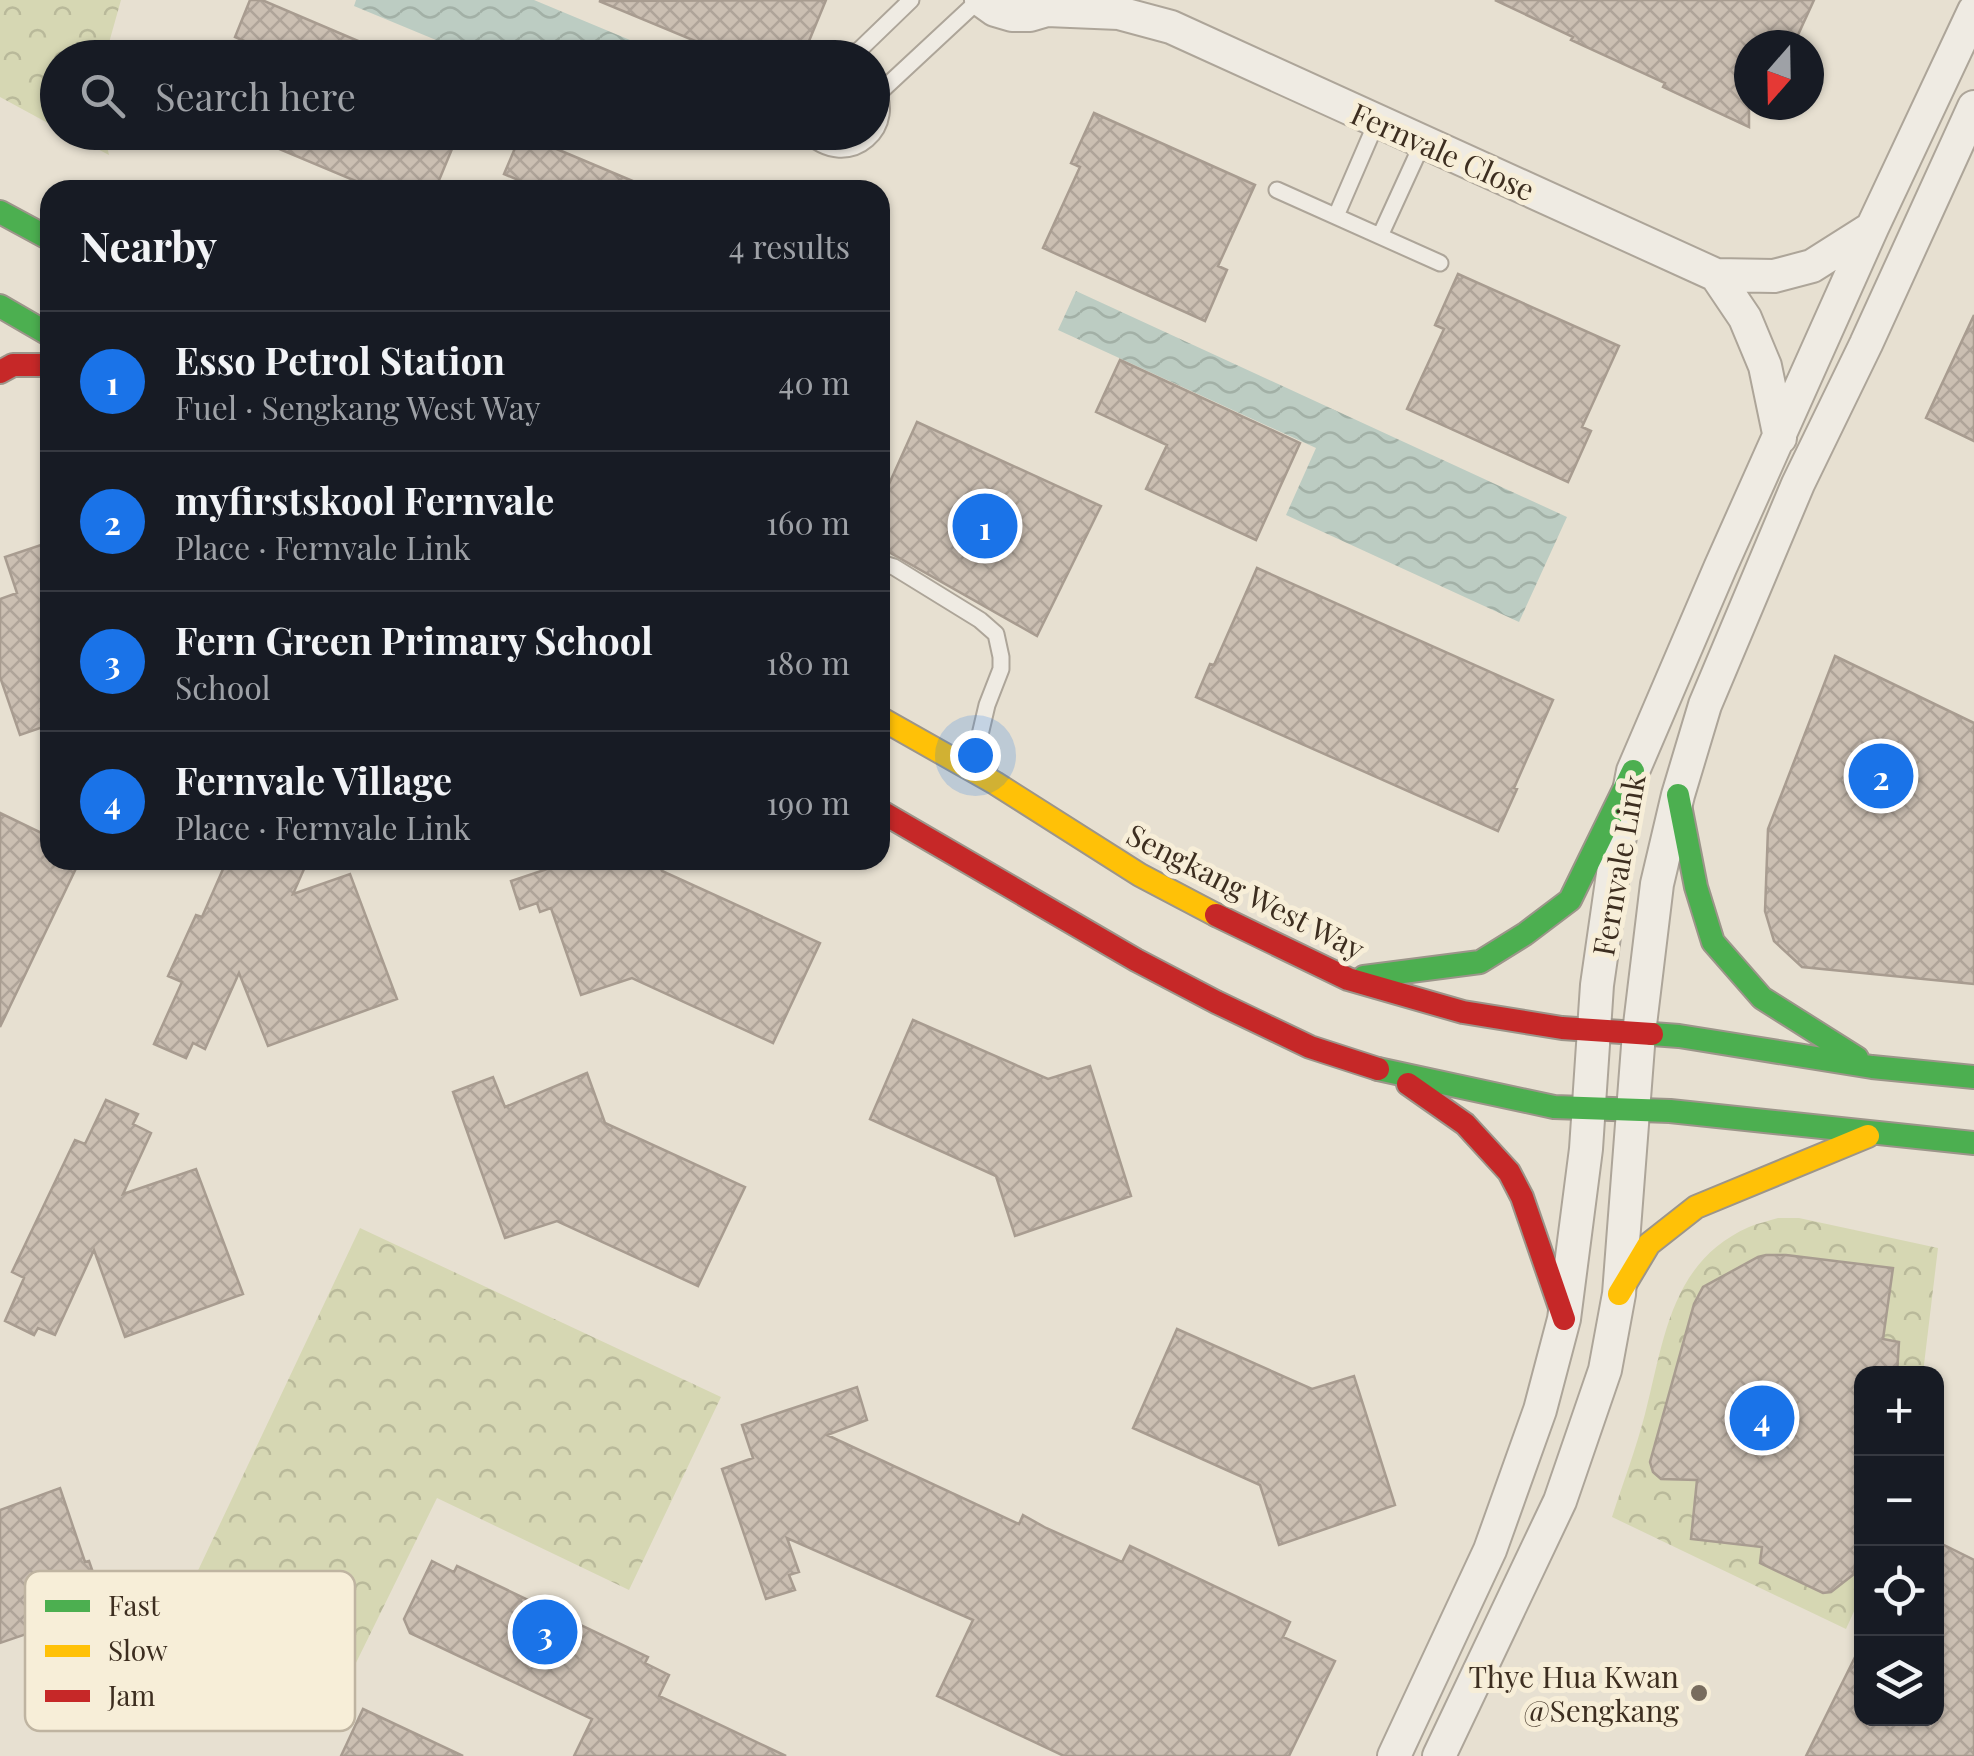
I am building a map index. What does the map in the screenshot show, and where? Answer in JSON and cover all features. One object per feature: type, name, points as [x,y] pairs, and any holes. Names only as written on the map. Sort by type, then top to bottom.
[{"type":"main road","points":[[0,212],[40,234]]},
{"type":"main road","points":[[0,306],[40,329]]},
{"type":"main road","points":[[0,372],[12,366],[40,365]]},
{"type":"main road","name":"Sengkang West Way","points":[[890,724],[995,783],[1140,875],[1348,980],[1463,1012],[1562,1028],[1679,1036],[1872,1067],[1974,1077]]},
{"type":"main road","points":[[1348,980],[1480,962],[1526,934],[1570,900],[1632,771]]},
{"type":"main road","points":[[1678,796],[1696,887],[1713,942],[1762,998],[1872,1067]]},
{"type":"main road","points":[[890,816],[1136,960],[1200,993],[1310,1047],[1394,1074],[1554,1107],[1632,1109],[1974,1142]]},
{"type":"main road","points":[[1394,1074],[1465,1124],[1508,1172],[1522,1197],[1564,1319]]},
{"type":"main road","points":[[1619,1294],[1649,1244],[1696,1206],[1874,1133]]},
{"type":"street","name":"Fernvale Close","points":[[980,0],[1012,15],[1047,10],[1119,13],[1171,27],[1716,275],[1774,276],[1812,266],[1872,228]]},
{"type":"street","name":"Fernvale Close","points":[[1137,0],[1171,27]]},
{"type":"street","name":"Fernvale Link","points":[[1394,1756],[1490,1550],[1540,1410],[1564,1319],[1586,1149],[1597,986],[1632,771],[1872,228],[1974,10]]},
{"type":"street","name":"Fernvale Link","points":[[1439,1756],[1560,1501],[1604,1370],[1619,1294],[1632,1109],[1656,884],[1706,705],[1798,484],[1974,106]]},
{"type":"street","points":[[1716,275],[1745,318],[1765,366],[1780,438]]},
{"type":"lane","points":[[870,40],[910,0]]},
{"type":"lane","points":[[890,77],[980,0]]},
{"type":"lane","points":[[1336,216],[1377,121]]},
{"type":"lane","points":[[1380,236],[1422,142]]},
{"type":"lane","points":[[1277,190],[1440,263]]},
{"type":"lane","points":[[890,565],[980,620],[996,634],[1000,670],[979,739],[995,783]]},
{"type":"green space","points":[[0,0],[121,0],[110,40],[40,40],[40,119],[0,97]]},
{"type":"green space","points":[[1778,1218],[1799,1218],[1938,1248],[1924,1366],[1854,1366],[1854,1611],[1846,1629],[1612,1517],[1641,1427],[1665,1332],[1686,1282],[1723,1242],[1749,1227]]},
{"type":"green space","points":[[360,1228],[721,1397],[629,1590],[437,1498],[355,1665],[355,1571],[198,1571]]},
{"type":"water","points":[[356,0],[534,0],[630,40],[436,40],[354,6]]},
{"type":"water","points":[[1076,291],[1567,517],[1519,622],[1286,515],[1316,448],[1058,330]]},
{"type":"building","points":[[250,0],[262,0],[356,40],[242,40],[235,37]]},
{"type":"building","points":[[826,0],[809,40],[693,40],[599,1]]},
{"type":"building","points":[[1495,0],[1814,0],[1800,30],[1734,30],[1734,120],[1749,120],[1749,127],[1663,87],[1665,83],[1571,40],[1573,37]]},
{"type":"building","points":[[1094,113],[1255,185],[1218,266],[1227,270],[1205,321],[1043,248],[1080,167],[1071,163]]},
{"type":"building","points":[[282,150],[452,150],[439,180],[353,180]]},
{"type":"building","points":[[514,150],[559,150],[630,180],[518,180],[504,174]]},
{"type":"building","points":[[1458,274],[1619,346],[1582,427],[1591,431],[1568,482],[1407,409],[1444,329],[1435,325]]},
{"type":"building","points":[[1974,315],[1974,441],[1926,418]]},
{"type":"building","points":[[1120,360],[1300,443],[1256,540],[1146,489],[1167,445],[1096,412]]},
{"type":"building","points":[[917,422],[1101,506],[1037,636],[890,553],[890,482]]},
{"type":"building","points":[[40,545],[40,728],[20,735],[0,677],[0,599],[17,593],[5,557]]},
{"type":"building","points":[[1257,568],[1553,700],[1498,831],[1196,697]]},
{"type":"building","points":[[1835,656],[1974,723],[1974,984],[1802,967],[1774,941],[1765,911],[1768,829]]},
{"type":"building","points":[[0,813],[40,832],[40,870],[75,870],[0,1027]]},
{"type":"building","points":[[223,870],[304,870],[293,894],[350,874],[397,999],[268,1046],[239,973],[205,1049],[193,1043],[186,1058],[154,1044],[182,982],[168,976],[196,915],[202,917]]},
{"type":"building","points":[[544,870],[662,870],[820,943],[773,1043],[632,978],[581,995],[551,908],[540,912],[537,903],[520,909],[511,881]]},
{"type":"building","points":[[913,1020],[1048,1079],[1090,1066],[1131,1196],[1015,1236],[996,1176],[870,1119]]},
{"type":"building","points":[[587,1073],[605,1123],[745,1187],[698,1286],[557,1221],[505,1238],[453,1092],[493,1077],[505,1107]]},
{"type":"building","points":[[106,1100],[138,1114],[133,1124],[151,1133],[123,1194],[196,1169],[243,1294],[125,1337],[94,1250],[55,1335],[38,1328],[34,1335],[5,1321],[24,1278],[12,1272],[75,1140],[85,1144]]},
{"type":"building","points":[[1786,1255],[1893,1268],[1883,1339],[1899,1342],[1898,1366],[1854,1366],[1854,1574],[1831,1592],[1823,1593],[1760,1563],[1762,1547],[1691,1539],[1697,1480],[1661,1479],[1650,1462],[1694,1304],[1703,1287],[1758,1257]]},
{"type":"building","points":[[1177,1329],[1312,1389],[1354,1376],[1395,1505],[1279,1545],[1260,1485],[1133,1428]]},
{"type":"building","points":[[857,1387],[867,1420],[827,1435],[1019,1524],[1023,1515],[1122,1562],[1130,1546],[1290,1622],[1283,1637],[1335,1661],[1289,1756],[1064,1756],[937,1696],[973,1620],[787,1538],[799,1572],[789,1575],[795,1590],[766,1599],[722,1469],[753,1458],[742,1425]]},
{"type":"building","points":[[60,1488],[85,1562],[89,1561],[92,1571],[25,1571],[25,1634],[0,1643],[0,1510]]},
{"type":"building","points":[[1944,1545],[1974,1560],[1974,1756],[1806,1756],[1854,1659],[1854,1726],[1944,1726]]},
{"type":"building","points":[[432,1561],[454,1572],[457,1566],[648,1657],[645,1663],[669,1675],[659,1696],[786,1756],[574,1756],[592,1719],[410,1633],[404,1619]]},
{"type":"building","points":[[363,1709],[463,1756],[341,1756]]},
{"type":"traffic: fast","points":[[0,212],[40,234]]},
{"type":"traffic: fast","points":[[0,306],[40,329]]},
{"type":"traffic: fast","points":[[1364,977],[1480,962],[1570,900],[1633,771]]},
{"type":"traffic: fast","points":[[1678,795],[1696,887],[1713,942],[1762,998],[1857,1058]]},
{"type":"traffic: fast","points":[[1652,1034],[1872,1067],[1974,1077]]},
{"type":"traffic: fast","points":[[1378,1069],[1554,1107],[1670,1111],[1974,1143]]},
{"type":"traffic: slow","points":[[890,724],[995,783],[1140,875],[1216,915]]},
{"type":"traffic: slow","points":[[1619,1294],[1649,1244],[1696,1207],[1868,1136]]},
{"type":"traffic: jam","points":[[0,372],[13,365],[40,365]]},
{"type":"traffic: jam","points":[[890,817],[1216,1002],[1310,1047],[1378,1069]]},
{"type":"traffic: jam","points":[[1216,915],[1348,979],[1463,1012],[1562,1028],[1652,1034]]},
{"type":"traffic: jam","points":[[1408,1084],[1465,1124],[1509,1172],[1522,1197],[1564,1319]]},
{"type":"place","name":"Esso Petrol Station","points":[[985,526]]},
{"type":"place","name":"myfirstskool Fernvale","points":[[1881,776]]},
{"type":"place","name":"Fernvale Village","points":[[1762,1418]]},
{"type":"place","name":"Fern Green Primary School","points":[[545,1632]]},
{"type":"place","name":"Thye Hua Kwan @Sengkang","points":[[1699,1693]]}]
